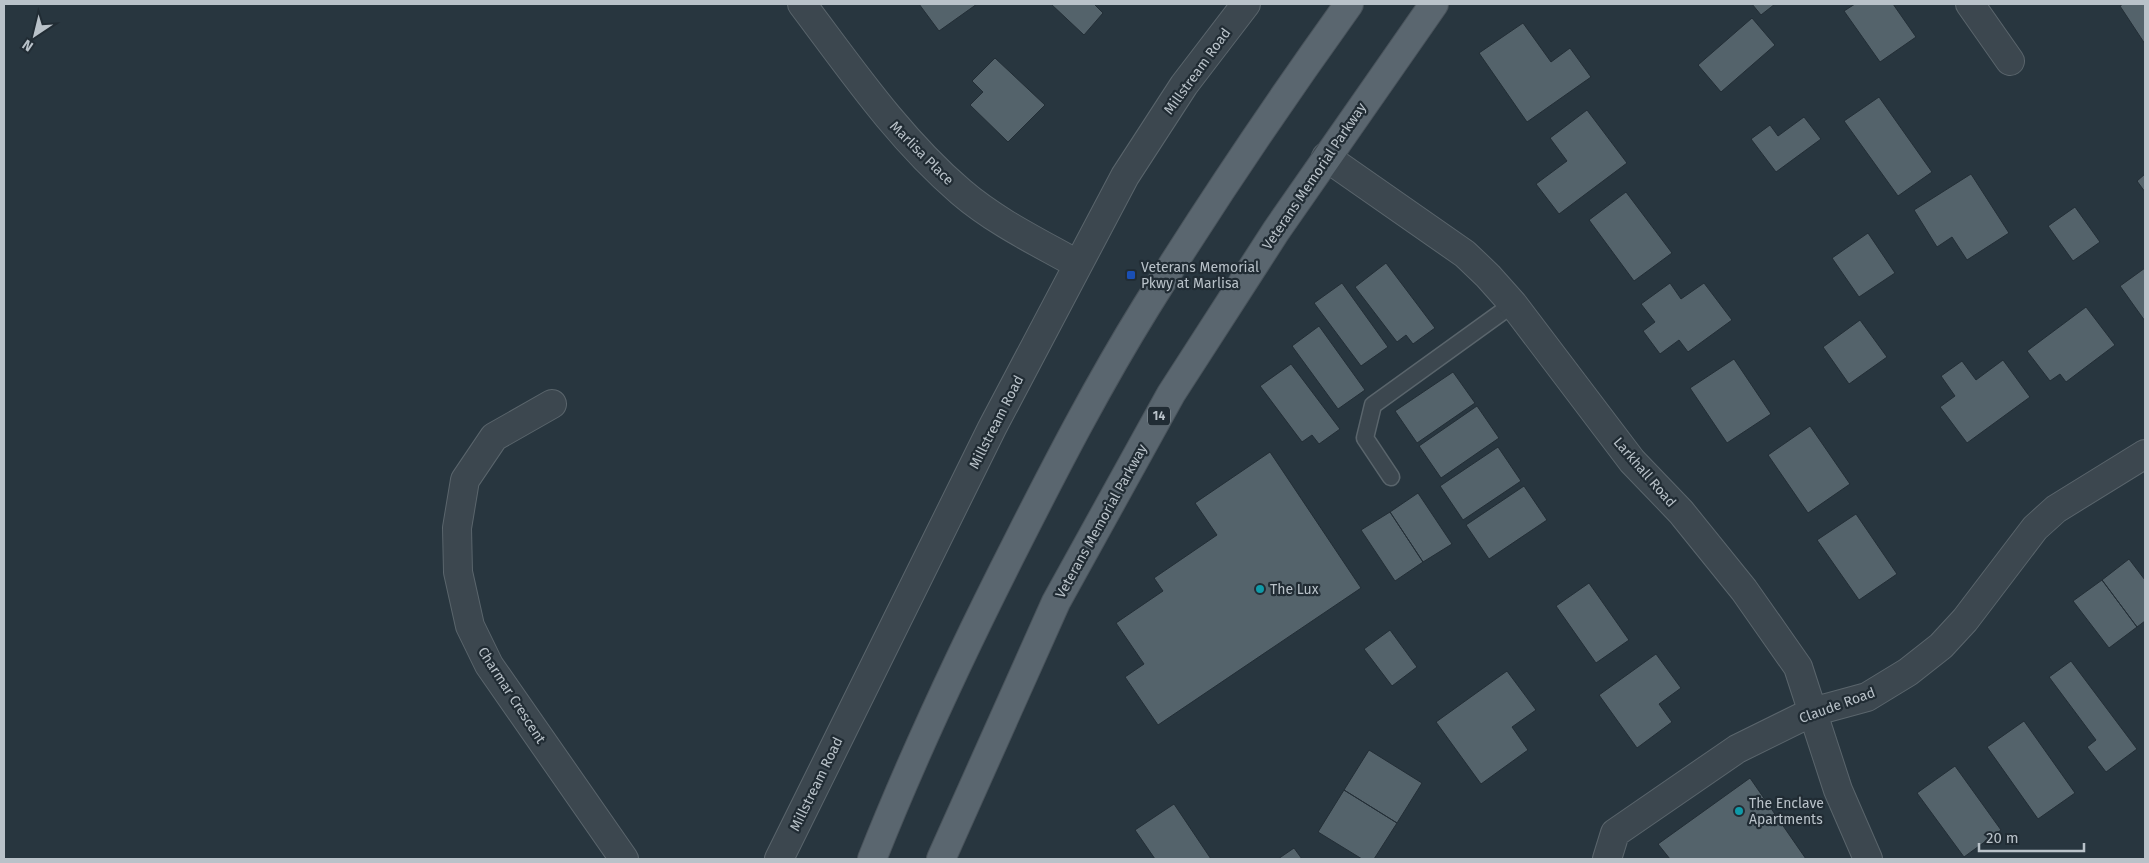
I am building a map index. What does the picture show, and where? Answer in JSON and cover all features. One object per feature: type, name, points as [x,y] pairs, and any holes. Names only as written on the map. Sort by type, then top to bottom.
[{"type":"main road","points":[[872,859],[896,798],[968,639],[1061,457],[1145,309],[1268,118],[1349,4]]},
{"type":"main road","name":"Veterans Memorial Parkway","points":[[940,859],[1056,602],[1171,394],[1276,231],[1434,4]]},
{"type":"street","name":"Marlisa Place","points":[[802,4],[891,122],[961,192],[993,216],[1077,264]]},
{"type":"street","name":"Millstream Road","points":[[780,859],[927,558],[1077,264],[1125,176],[1178,94],[1246,4]]},
{"type":"street","points":[[1970,4],[2010,61]]},
{"type":"street","name":"Larkhall Road","points":[[1326,157],[1465,254],[1513,304],[1632,461],[1681,512],[1744,590],[1798,667],[1838,790],[1868,859]]},
{"type":"street","name":"Charmar Crescent","points":[[552,404],[494,437],[465,480],[458,528],[458,572],[470,626],[489,665],[624,859]]},
{"type":"street","name":"Claude Road","points":[[1607,859],[1615,833],[1737,749],[1812,712],[1867,697],[1908,672],[1941,646],[1965,620],[2035,528],[2056,509],[2145,454]]},
{"type":"lane","points":[[1391,477],[1365,438],[1372,405],[1513,304]]},
{"type":"building","points":[[919,4],[977,4],[939,31]]},
{"type":"building","points":[[1051,4],[1096,4],[1103,13],[1084,35]]},
{"type":"building","points":[[1752,4],[1775,4],[1761,15]]},
{"type":"building","points":[[1855,4],[1893,4],[1916,37],[1880,62],[1844,11]]},
{"type":"building","points":[[2123,4],[2145,4],[2145,44],[2120,6]]},
{"type":"building","points":[[1752,18],[1775,45],[1721,92],[1698,65]]},
{"type":"building","points":[[1523,23],[1551,62],[1570,48],[1591,77],[1527,122],[1479,53]]},
{"type":"building","points":[[995,58],[1045,105],[1008,142],[970,105],[983,92],[972,81]]},
{"type":"building","points":[[1879,97],[1932,172],[1898,196],[1844,121]]},
{"type":"building","points":[[1587,110],[1627,163],[1559,214],[1536,184],[1567,161],[1550,138]]},
{"type":"building","points":[[1804,117],[1821,139],[1776,172],[1751,139],[1770,125],[1778,136]]},
{"type":"building","points":[[1971,174],[2009,233],[1967,260],[1952,237],[1937,247],[1914,210]]},
{"type":"building","points":[[2145,174],[2145,192],[2137,181]]},
{"type":"building","points":[[1626,192],[1672,253],[1634,281],[1589,220]]},
{"type":"building","points":[[2075,207],[2100,242],[2073,261],[2048,226]]},
{"type":"building","points":[[1868,233],[1895,273],[1859,297],[1832,258]]},
{"type":"building","points":[[1386,263],[1435,328],[1413,344],[1406,335],[1397,342],[1355,287]]},
{"type":"building","points":[[2145,268],[2145,321],[2120,286]]},
{"type":"building","points":[[1342,283],[1388,347],[1361,366],[1314,303]]},
{"type":"building","points":[[1670,283],[1681,299],[1704,283],[1732,320],[1688,352],[1679,340],[1660,354],[1643,331],[1655,322],[1641,304]]},
{"type":"building","points":[[2086,307],[2115,345],[2066,382],[2060,374],[2050,381],[2027,351]]},
{"type":"building","points":[[1860,320],[1887,357],[1849,384],[1823,347]]},
{"type":"building","points":[[1319,326],[1365,390],[1338,409],[1292,346]]},
{"type":"building","points":[[1734,359],[1771,414],[1727,443],[1690,388]]},
{"type":"building","points":[[2003,360],[2030,397],[1967,443],[1940,407],[1955,396],[1941,376],[1962,361],[1976,380]]},
{"type":"building","points":[[1291,364],[1340,429],[1319,444],[1312,435],[1302,442],[1260,386]]},
{"type":"building","points":[[1453,372],[1475,403],[1417,443],[1395,411]]},
{"type":"building","points":[[1477,406],[1499,438],[1441,478],[1419,446]]},
{"type":"building","points":[[1810,426],[1850,484],[1808,513],[1768,455]]},
{"type":"building","points":[[1498,447],[1521,481],[1463,520],[1440,486]]},
{"type":"building","name":"The Lux","points":[[1270,452],[1361,588],[1158,725],[1125,677],[1144,664],[1116,623],[1163,591],[1154,578],[1217,535],[1195,503]]},
{"type":"building","points":[[1524,486],[1547,520],[1489,559],[1466,525]]},
{"type":"building","points":[[1418,493],[1452,544],[1423,562],[1390,512]]},
{"type":"building","points":[[1390,512],[1423,562],[1395,581],[1361,530]]},
{"type":"building","points":[[1856,514],[1897,574],[1859,600],[1817,540]]},
{"type":"building","points":[[2129,559],[2145,580],[2145,621],[2137,627],[2102,580]]},
{"type":"building","points":[[2102,580],[2137,627],[2109,648],[2073,601]]},
{"type":"building","points":[[1589,583],[1629,640],[1596,663],[1556,606]]},
{"type":"building","points":[[1390,630],[1417,667],[1392,686],[1364,649]]},
{"type":"building","points":[[1656,654],[1681,688],[1659,704],[1672,722],[1637,748],[1599,695]]},
{"type":"building","points":[[2071,661],[2137,749],[2106,772],[2087,747],[2096,740],[2049,677]]},
{"type":"building","points":[[1507,671],[1536,710],[1512,727],[1528,750],[1481,784],[1436,722]]},
{"type":"building","points":[[2024,721],[2075,793],[2038,819],[1987,747]]},
{"type":"building","points":[[1369,750],[1422,783],[1397,823],[1344,790]]},
{"type":"building","points":[[1955,766],[2001,830],[1964,857],[1917,793]]},
{"type":"building","name":"The Enclave Apartments","points":[[1750,778],[1806,859],[1670,859],[1658,844]]},
{"type":"building","points":[[1344,790],[1397,823],[1374,859],[1362,859],[1318,832]]},
{"type":"building","points":[[1174,804],[1211,859],[1155,859],[1135,830]]},
{"type":"building","points":[[1294,848],[1302,859],[1278,859]]},
{"type":"place","name":"Veterans Memorial Pkwy at Marlisa","points":[[1131,275]]},
{"type":"place","name":"The Lux","points":[[1260,589]]},
{"type":"place","name":"The Enclave Apartments","points":[[1739,811]]}]
